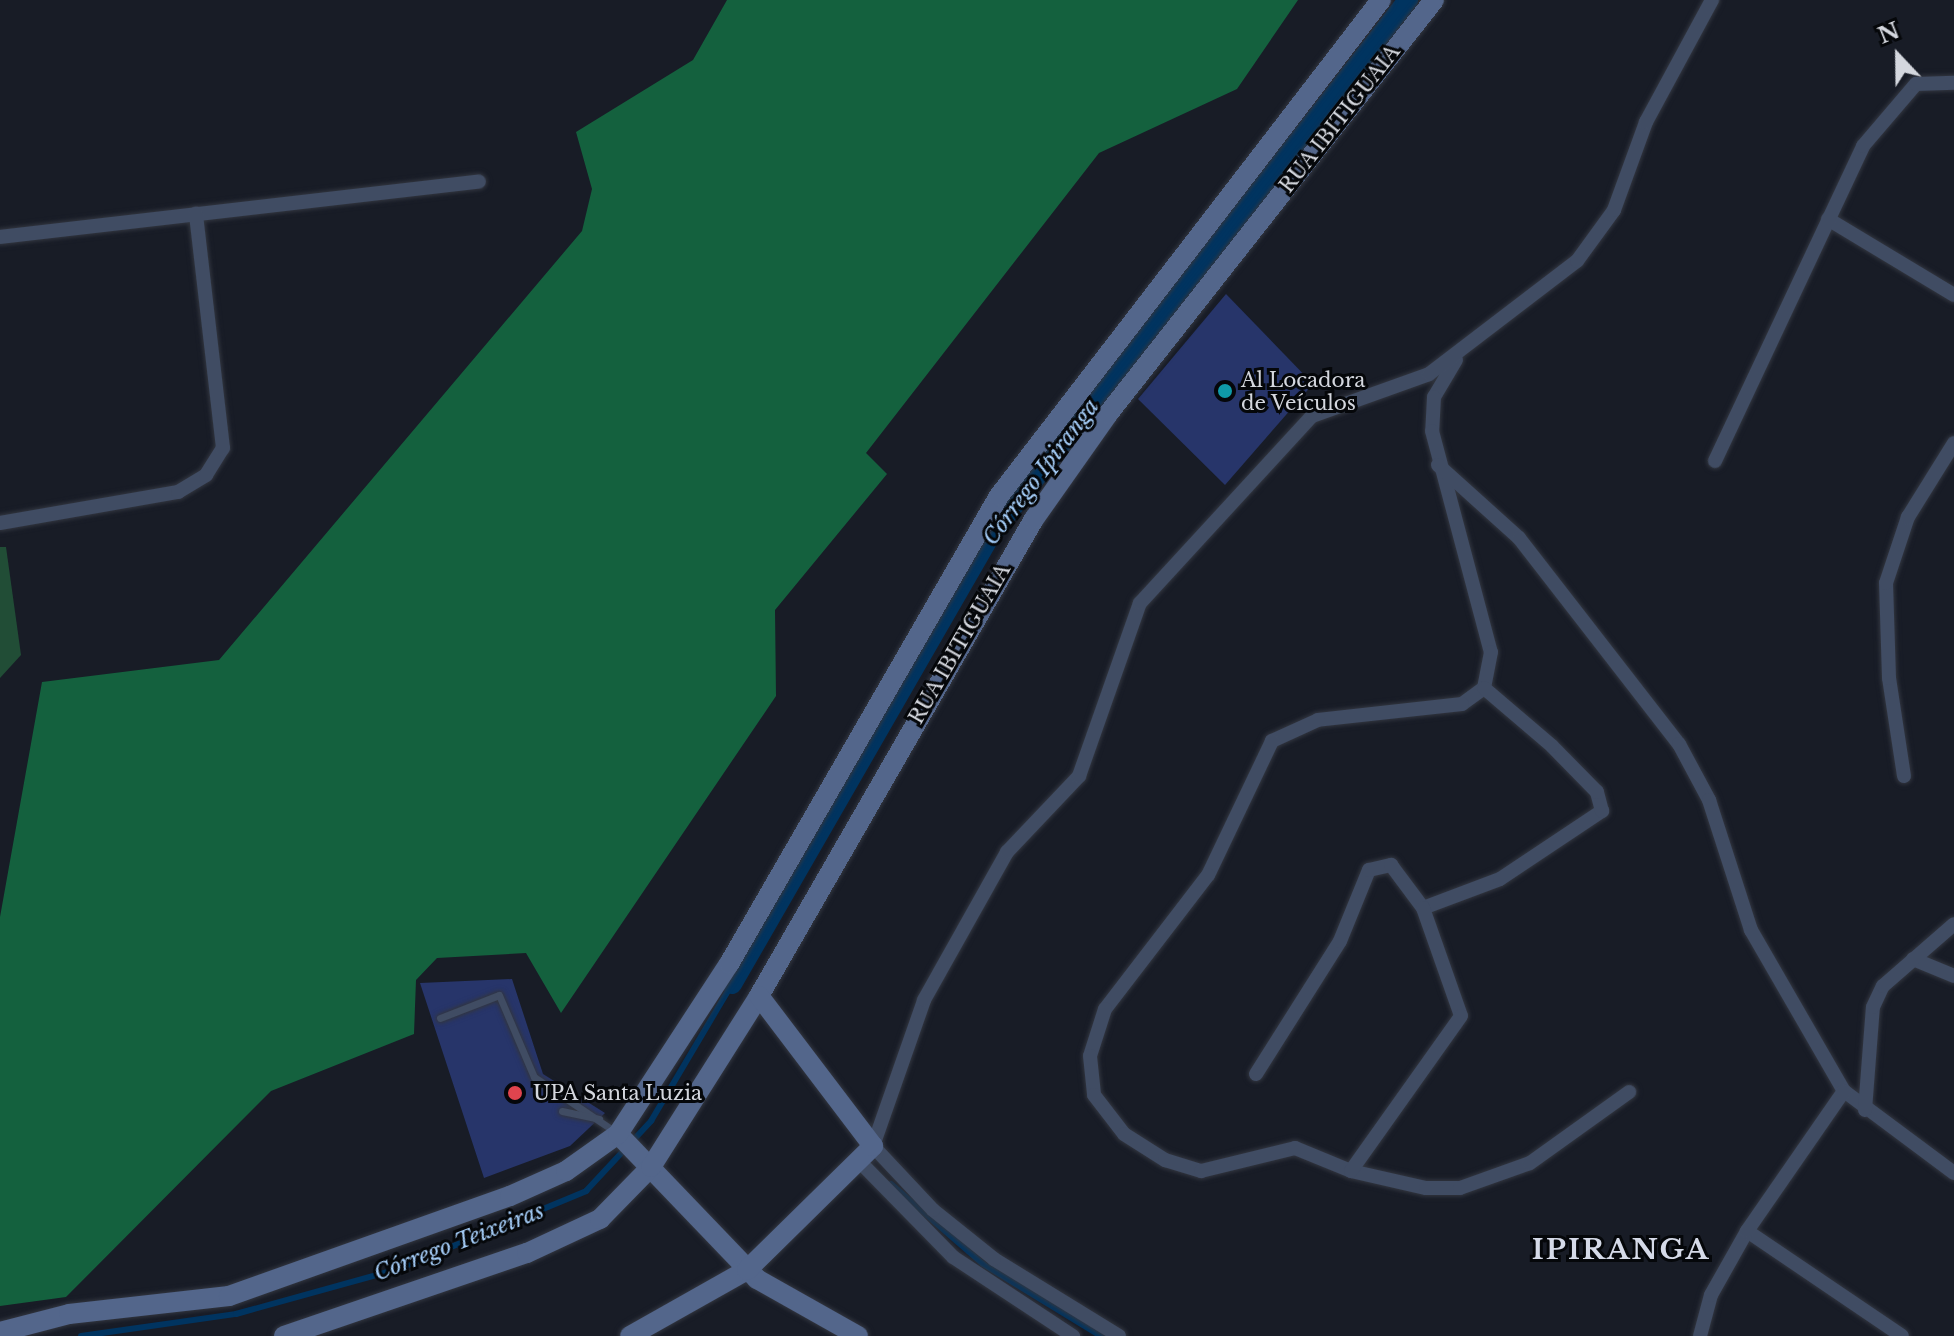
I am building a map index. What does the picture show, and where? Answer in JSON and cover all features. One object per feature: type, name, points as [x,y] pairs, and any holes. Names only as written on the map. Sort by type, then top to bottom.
[{"type":"main road","name":"RUA IBITIGUAIA","points":[[621,1136],[729,964],[999,496],[1098,374],[1381,0]]},
{"type":"main road","name":"RUA IBITIGUAIA","points":[[284,1336],[527,1253],[600,1219],[646,1161],[759,996],[996,580],[1123,391],[1434,0]]},
{"type":"main road","points":[[1098,374],[1123,391]]},
{"type":"main road","points":[[630,1336],[747,1270],[862,1164],[873,1146],[759,996]]},
{"type":"main road","points":[[0,1332],[69,1314],[229,1296],[510,1196],[566,1171],[621,1136],[747,1270],[858,1336]]},
{"type":"street","points":[[1119,1336],[994,1259],[933,1210],[873,1146],[924,1000],[1007,852],[1079,776],[1140,603],[1312,416],[1429,374],[1458,356],[1577,261],[1614,210],[1646,122],[1712,0]]},
{"type":"street","points":[[1715,461],[1828,219],[1890,105],[1916,84],[1954,83]]},
{"type":"street","points":[[0,237],[479,182]]},
{"type":"street","points":[[0,523],[178,492],[206,475],[218,457],[219,375],[196,214]]},
{"type":"street","points":[[1828,219],[1954,295]]},
{"type":"street","points":[[1458,356],[1434,397],[1438,465],[1491,652],[1484,688],[1462,704],[1318,720],[1272,741],[1208,875],[1105,1009],[1090,1056],[1094,1095],[1124,1134],[1165,1160],[1201,1171],[1295,1148],[1351,1171],[1398,1185],[1460,1188],[1530,1163],[1629,1092]]},
{"type":"street","points":[[1904,776],[1889,678],[1886,583],[1908,517],[1954,443]]},
{"type":"street","points":[[1438,465],[1519,538],[1679,744],[1709,800],[1751,930],[1844,1091],[1865,1110],[1954,1173]]},
{"type":"street","points":[[1423,908],[1500,879],[1602,811],[1597,792],[1561,755],[1484,688]]},
{"type":"street","points":[[1256,1074],[1340,941],[1375,864],[1391,865],[1423,908],[1461,1016],[1351,1171]]},
{"type":"street","points":[[1865,1110],[1873,1007],[1913,959],[1954,924]]},
{"type":"street","points":[[1913,959],[1954,976]]},
{"type":"street","points":[[1700,1336],[1711,1295],[1747,1231],[1844,1091]]},
{"type":"street","points":[[862,1164],[953,1257],[1073,1336]]},
{"type":"street","points":[[1747,1231],[1902,1336]]},
{"type":"lane","points":[[440,1018],[499,995],[534,1077],[621,1136]]},
{"type":"lane","points":[[562,1111],[599,1119]]},
{"type":"green space","points":[[727,0],[1298,0],[1237,89],[1099,153],[866,453],[887,474],[775,610],[776,696],[561,1013],[526,953],[437,958],[416,980],[414,1034],[271,1091],[66,1297],[0,1306],[0,917],[42,682],[219,660],[582,231],[592,189],[576,132],[693,60]]},
{"type":"green space","points":[[0,547],[6,547],[21,655],[0,678]]},
{"type":"building","name":"Al Locadora de Veículos","points":[[1226,294],[1313,384],[1225,485],[1138,399]]},
{"type":"building","name":"UPA Santa Luzia","points":[[512,979],[543,1074],[605,1113],[570,1146],[484,1178],[420,983]]},
{"type":"waterway","name":"Córrego Ipiranga","points":[[732,984],[990,536],[1408,0]]},
{"type":"waterway","name":"Córrego Teixeiras","points":[[81,1336],[236,1314],[398,1269],[586,1191],[651,1121],[732,984]]},
{"type":"waterway","name":"Córrego Ipiranga","points":[[891,1184],[983,1264],[1101,1336]]},
{"type":"place","name":"Al Locadora de Veículos","points":[[1225,391]]},
{"type":"place","name":"UPA Santa Luzia","points":[[515,1093]]},
{"type":"district","name":"IPIRANGA","points":[[1621,1250]]}]
